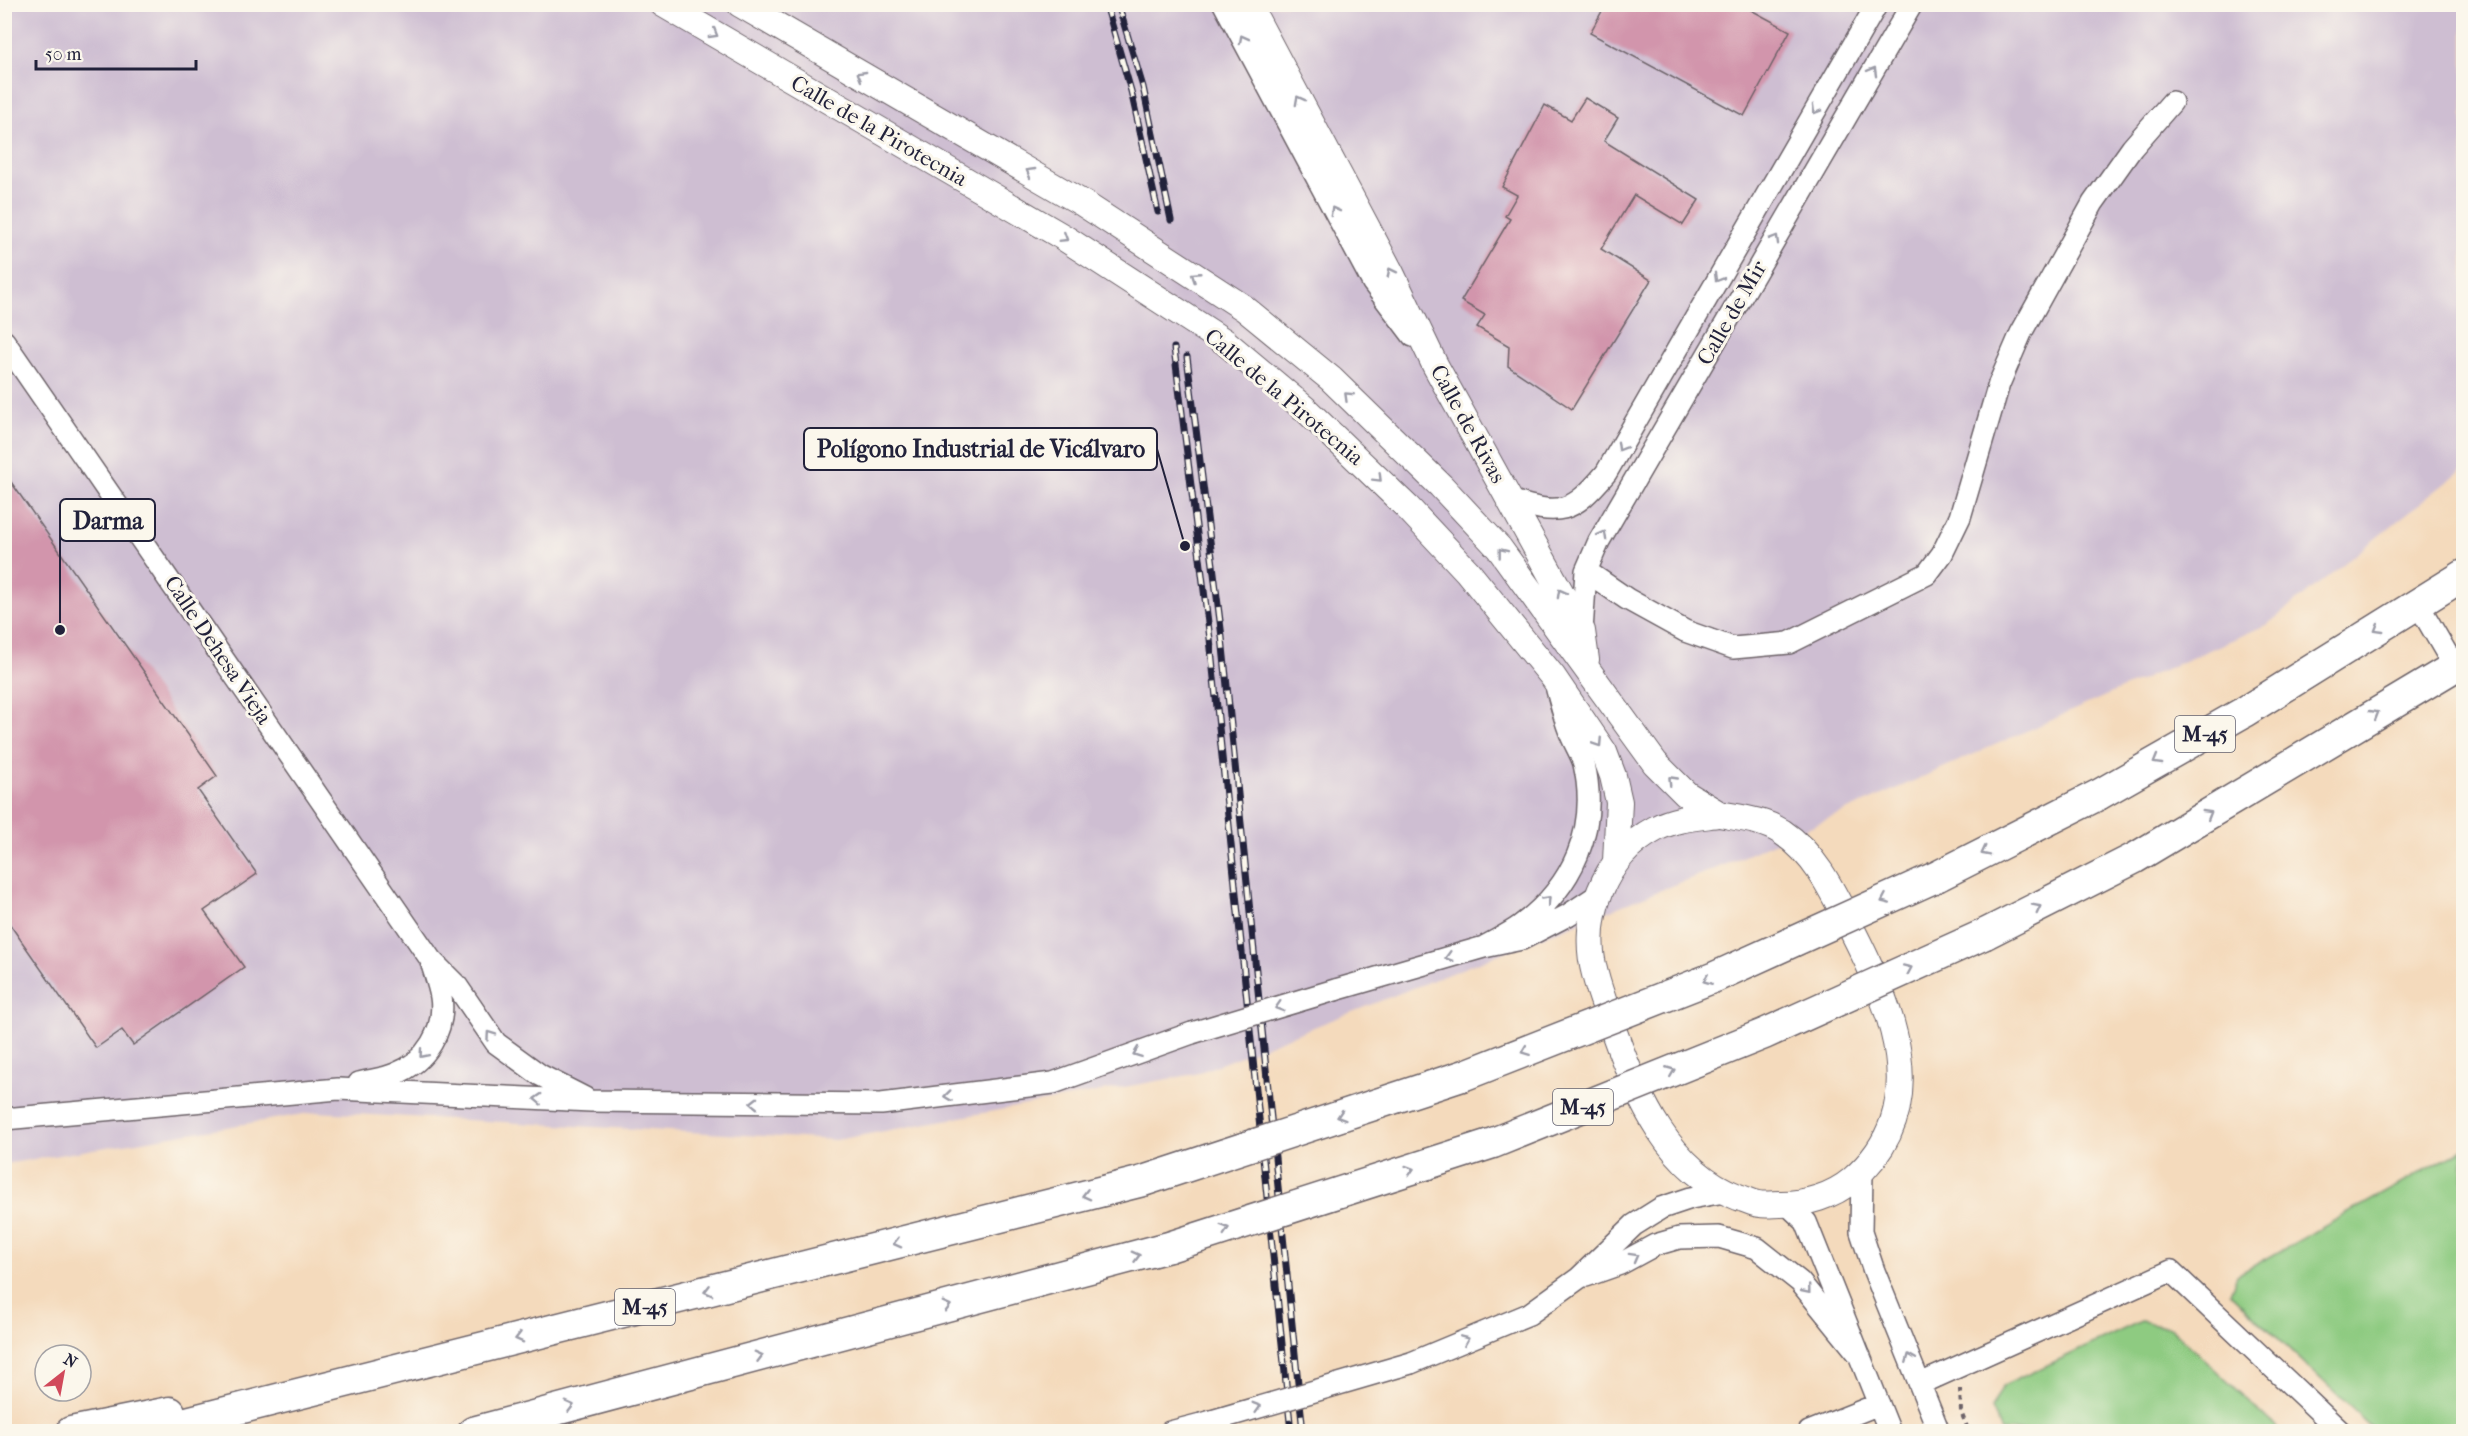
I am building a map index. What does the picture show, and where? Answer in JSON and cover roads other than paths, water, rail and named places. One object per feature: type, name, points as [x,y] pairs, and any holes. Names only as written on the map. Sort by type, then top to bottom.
[{"type":"highway","name":"M-45","points":[[147,1431],[208,1424],[464,1352],[1143,1181],[1465,1075],[1715,977],[1938,876],[2100,794],[2244,712],[2463,575]]},
{"type":"highway","name":"M-45","points":[[476,1431],[1169,1247],[1493,1143],[1764,1034],[1985,934],[2135,858],[2459,664]]},
{"type":"highway","points":[[71,1431],[464,1352]]},
{"type":"main road","name":"Calle de la Pirotecnia","points":[[663,4],[1063,237],[1225,342],[1305,409],[1407,507],[1467,571],[1554,677],[1604,752],[1613,776],[1619,801],[1616,861]]},
{"type":"main road","name":"Calle de la Pirotecnia","points":[[740,4],[1084,204],[1244,308],[1331,379],[1441,486],[1499,548],[1587,667]]},
{"type":"main road","name":"Calle de Rivas","points":[[1248,4],[1391,273],[1436,365],[1582,631],[1587,667],[1656,763],[1686,794],[1719,814]]},
{"type":"main road","points":[[1719,814],[1757,820],[1782,832],[1804,851],[1825,877],[1863,952],[1889,1011],[1895,1038],[1899,1078],[1897,1112],[1884,1143],[1862,1171],[1842,1189],[1812,1200],[1787,1204],[1758,1204],[1724,1192],[1687,1166],[1653,1122],[1622,1055],[1594,973],[1590,928],[1598,895],[1616,861],[1635,843],[1657,828],[1686,818],[1719,814]]},
{"type":"street","points":[[1224,4],[1373,283],[1436,365]]},
{"type":"street","name":"Calle de Mir","points":[[1509,500],[1537,509],[1567,508],[1587,495],[1606,473],[1877,4]]},
{"type":"street","name":"Calle de Mir","points":[[1582,631],[1586,571],[1599,540],[1912,4]]},
{"type":"street","points":[[1586,571],[1627,599],[1685,631],[1733,648],[1789,644],[1927,574],[1942,554],[1960,517],[2000,384],[2021,333],[2093,203],[2132,148],[2172,102]]},
{"type":"street","name":"Calle Dehesa Vieja","points":[[4,341],[430,960],[457,986],[496,1043],[540,1075],[591,1101]]},
{"type":"street","name":"M-45","points":[[2418,604],[2459,664]]},
{"type":"street","points":[[1484,947],[1520,925],[1548,901],[1569,875],[1580,851],[1587,820],[1588,790],[1584,762],[1569,731],[1554,677]]},
{"type":"street","points":[[4,1119],[338,1089],[591,1101],[881,1104],[1053,1083],[1192,1033],[1484,947],[1522,939],[1568,915],[1598,895]]},
{"type":"street","name":"Calle Dehesa Vieja","points":[[338,1089],[395,1074],[418,1061],[432,1044],[442,1022],[441,997],[430,960]]},
{"type":"street","points":[[4,1132],[73,1114]]},
{"type":"street","points":[[1862,1171],[1861,1232],[1874,1271],[1940,1431]]},
{"type":"street","points":[[1170,1431],[1411,1363],[1528,1314],[1579,1278],[1634,1225],[1661,1209],[1691,1198],[1724,1192]]},
{"type":"street","points":[[1787,1204],[1806,1222],[1890,1431]]},
{"type":"street","points":[[1579,1278],[1620,1264],[1655,1245],[1679,1238],[1719,1237],[1748,1245],[1757,1248],[1800,1282],[1860,1356]]},
{"type":"street","points":[[1920,1384],[2171,1271],[2341,1431]]},
{"type":"street","points":[[1809,1431],[1879,1404]]},
{"type":"railway","points":[[1106,4],[1131,91],[1158,212]]},
{"type":"railway","points":[[1118,4],[1143,87],[1171,220]]},
{"type":"railway","points":[[1174,348],[1210,639],[1291,1432]]},
{"type":"railway","points":[[1187,357],[1222,637],[1303,1432]]},
{"type":"place","name":"Polígono Industrial de Vicálvaro","points":[[1185,546]]},
{"type":"place","name":"Darma","points":[[60,630]]}]
